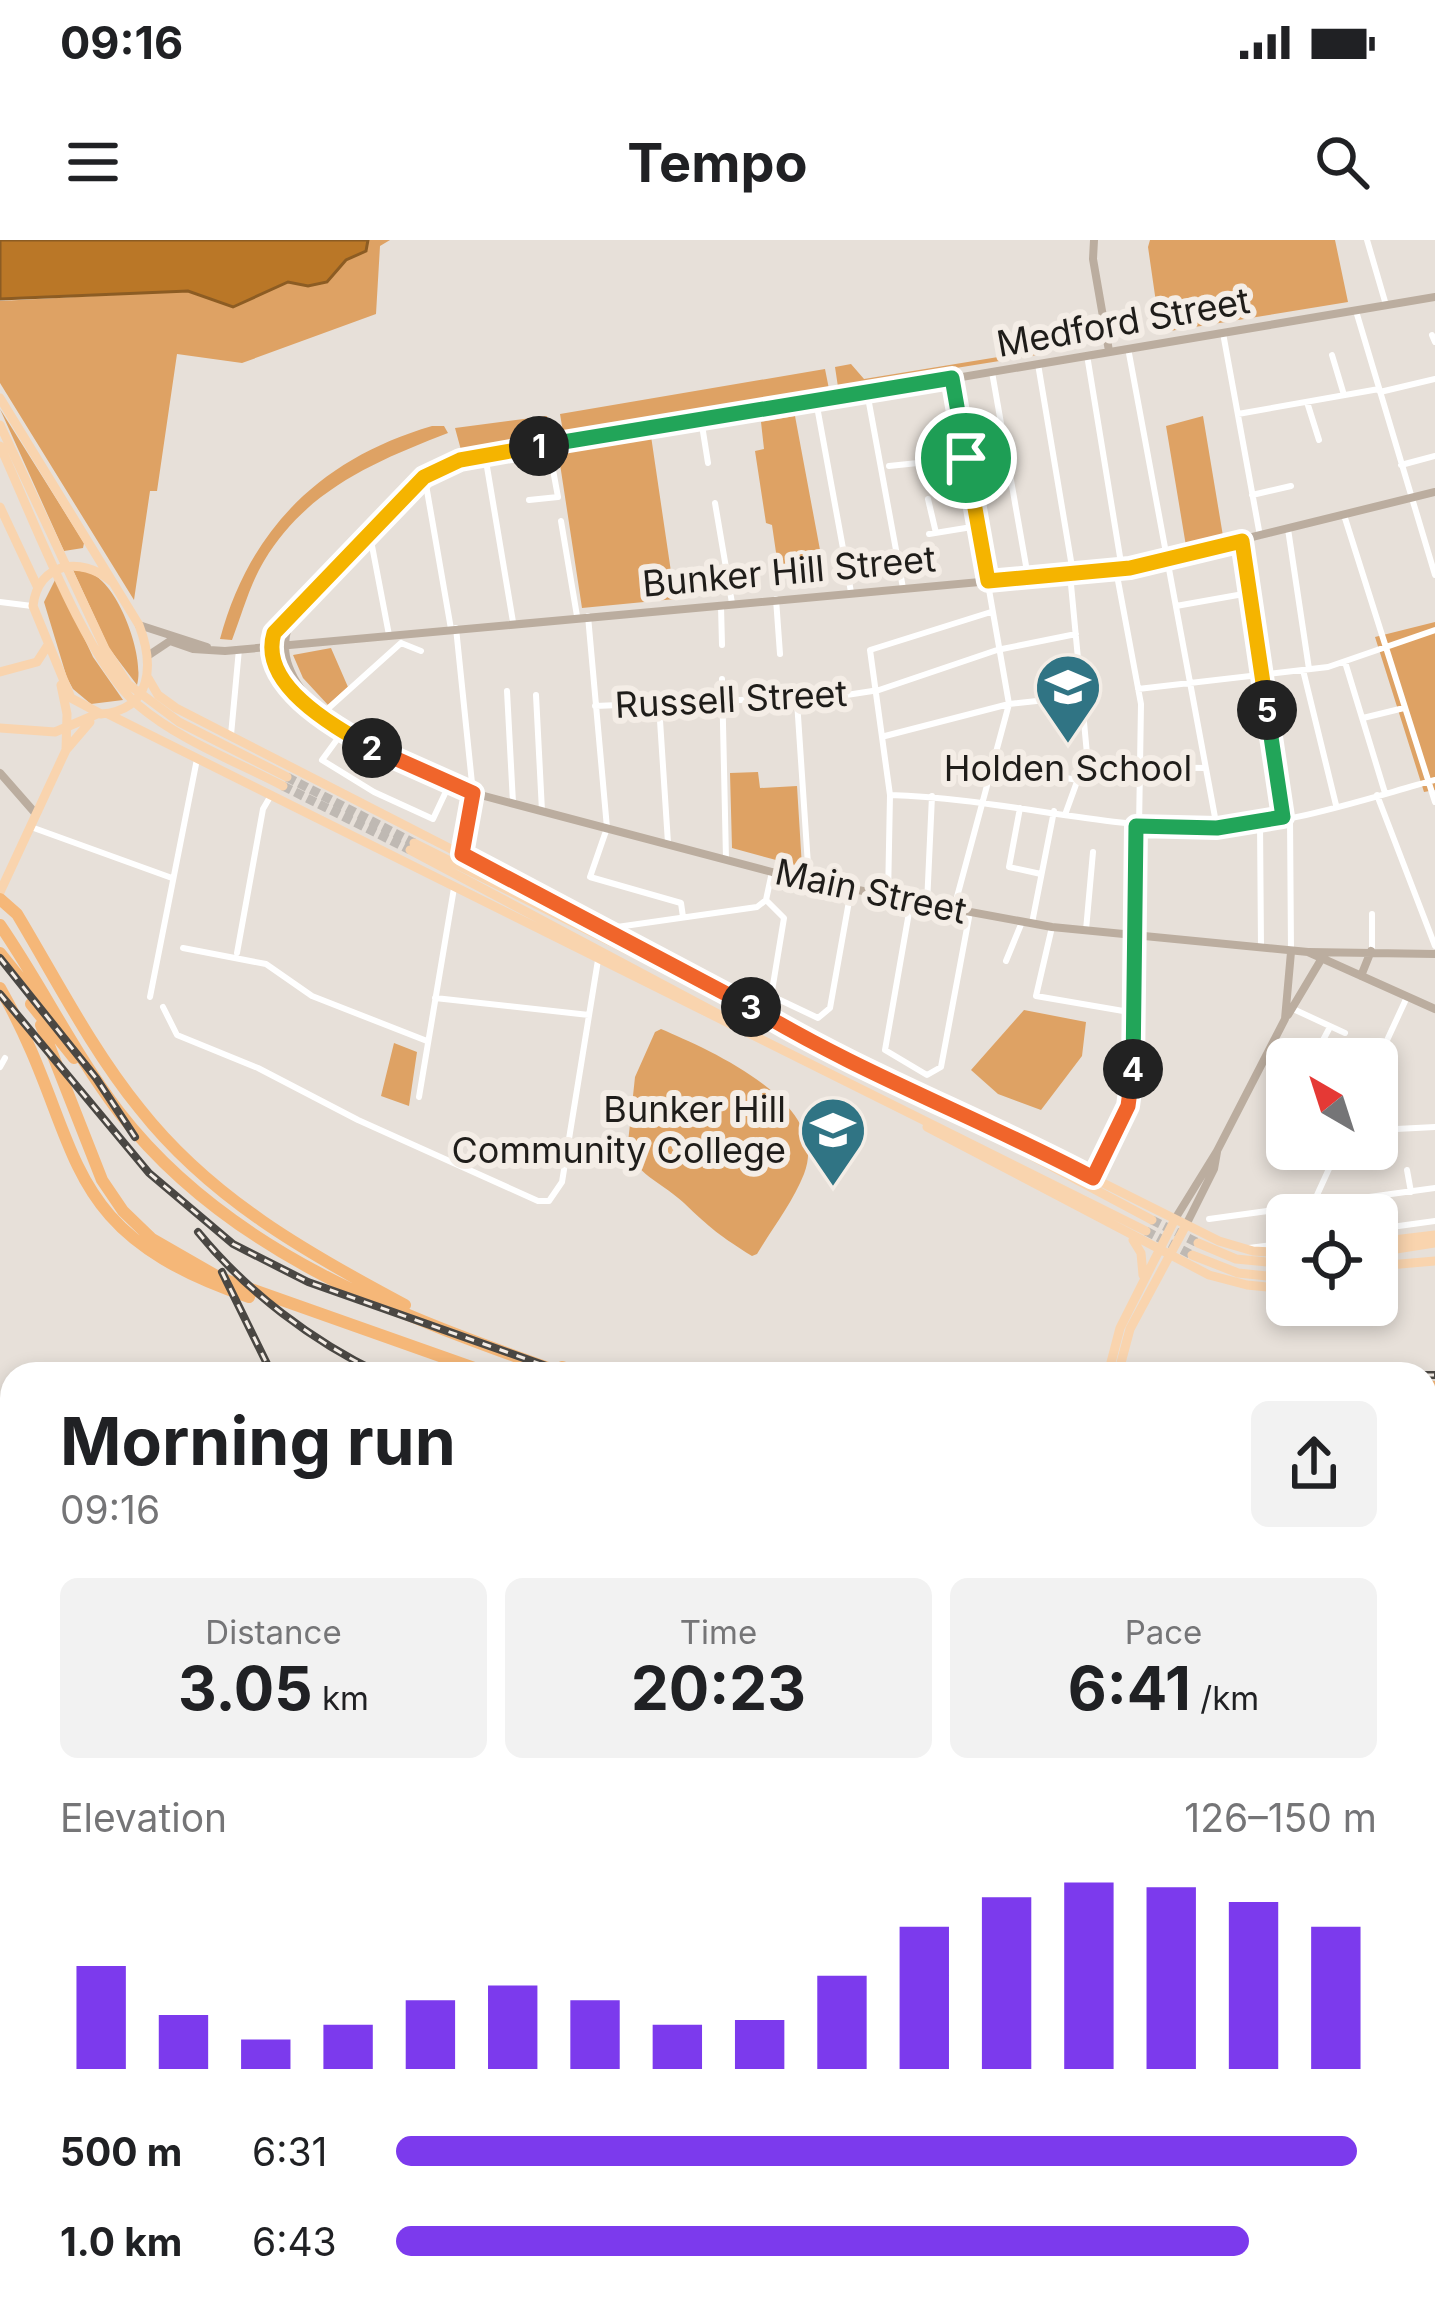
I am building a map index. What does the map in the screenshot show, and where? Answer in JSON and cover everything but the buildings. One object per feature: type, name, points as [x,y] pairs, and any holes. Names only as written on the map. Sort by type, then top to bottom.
[{"type":"highway","points":[[0,895],[17,914],[126,1091],[190,1165],[290,1240],[459,1335]]},
{"type":"highway","points":[[0,926],[107,1095],[186,1184],[242,1229],[303,1265],[459,1335]]},
{"type":"highway","points":[[0,948],[141,1129],[207,1196],[285,1249],[459,1335]]},
{"type":"highway","points":[[0,948],[37,1015],[93,1162],[115,1200],[141,1230],[220,1278],[456,1362]]},
{"type":"highway","points":[[0,966],[135,1134],[221,1216],[302,1268],[530,1362]]},
{"type":"highway","points":[[0,988],[83,1179],[111,1219],[138,1246],[218,1286],[439,1362]]},
{"type":"highway","points":[[394,1303],[552,1362]]},
{"type":"main road","points":[[1094,240],[1109,352]]},
{"type":"main road","name":"Medford Street","points":[[270,646],[279,625],[369,530],[424,477],[448,464],[1435,297]]},
{"type":"main road","points":[[0,398],[139,625],[149,656],[147,682],[124,710],[67,729],[1,730]]},
{"type":"main road","points":[[0,425],[105,649],[128,684],[179,722],[285,782],[175,730],[122,691],[93,644],[0,446]]},
{"type":"main road","name":"Bunker Hill Street","points":[[284,644],[1119,569],[1435,492]]},
{"type":"main road","points":[[0,507],[38,588]]},
{"type":"main road","points":[[111,581],[98,570],[78,564],[47,575],[38,588],[33,606],[71,698],[222,764],[454,888],[860,1088],[1164,1251],[1233,1272],[1266,1276]]},
{"type":"main road","name":"Medford Street","points":[[284,644],[288,624],[303,599]]},
{"type":"main road","points":[[139,625],[214,650]]},
{"type":"main road","points":[[149,656],[170,641],[214,650],[284,644]]},
{"type":"main road","name":"Main Street","points":[[284,644],[292,675],[322,714]]},
{"type":"main road","points":[[0,672],[37,662],[48,645]]},
{"type":"main road","name":"Main Street","points":[[270,646],[287,687],[344,730],[404,766],[473,793],[772,872],[911,902],[1052,927],[1308,952],[1435,1009]]},
{"type":"main road","points":[[58,674],[66,749]]},
{"type":"main road","points":[[147,682],[166,702],[229,738],[605,928],[1152,1220]]},
{"type":"main road","points":[[0,895],[66,749],[102,714]]},
{"type":"main road","points":[[222,764],[229,738]]},
{"type":"main road","points":[[0,773],[36,814]]},
{"type":"main road","points":[[757,1037],[412,847],[766,1016]]},
{"type":"main road","points":[[1308,952],[1435,950]]},
{"type":"main road","points":[[1361,976],[1371,951]]},
{"type":"main road","points":[[1290,1008],[1292,952]]},
{"type":"main road","points":[[1275,1038],[1322,958]]},
{"type":"main road","points":[[1120,1362],[1128,1321],[1156,1279],[1174,1219],[1217,1151],[1266,1056]]},
{"type":"main road","points":[[864,1068],[944,1102],[1213,1239],[1266,1251]]},
{"type":"main road","points":[[860,1088],[986,1161],[1125,1232],[1149,1236],[1156,1227],[1150,1207]]},
{"type":"main road","points":[[1113,1362],[1139,1290],[1186,1225],[1214,1169],[1217,1151]]},
{"type":"main road","points":[[1125,1232],[1142,1256],[1139,1290]]},
{"type":"main road","points":[[1213,1239],[1200,1238],[1190,1244],[1187,1255],[1243,1285],[1266,1287]]},
{"type":"main road","points":[[1398,1241],[1435,1239]]},
{"type":"main road","points":[[1398,1247],[1435,1239]]},
{"type":"main road","points":[[1198,1243],[1236,1259],[1266,1262]]},
{"type":"main road","points":[[1156,1279],[1192,1261]]},
{"type":"main road","points":[[1398,1264],[1435,1261]]},
{"type":"street","points":[[1366,240],[1386,305]]},
{"type":"street","points":[[1356,310],[1435,575]]},
{"type":"street","points":[[1223,333],[1260,536]]},
{"type":"street","points":[[1128,349],[1217,828]]},
{"type":"street","points":[[1332,355],[1345,395]]},
{"type":"street","points":[[1087,356],[1138,689],[1139,767],[1136,1013],[1128,1106],[1093,1178]]},
{"type":"street","points":[[1038,364],[1072,573],[1087,754],[1066,812]]},
{"type":"street","points":[[992,372],[1028,577]]},
{"type":"street","points":[[952,378],[1009,704],[953,909]]},
{"type":"street","points":[[1238,414],[1435,379]]},
{"type":"street","points":[[866,392],[903,588]]},
{"type":"street","points":[[816,400],[851,592]]},
{"type":"street","points":[[1307,402],[1319,440]]},
{"type":"street","points":[[701,419],[708,463]]},
{"type":"street","points":[[529,500],[558,497],[548,444]]},
{"type":"street","points":[[484,455],[513,622]]},
{"type":"street","points":[[1401,464],[1435,456]]},
{"type":"street","points":[[889,466],[966,458]]},
{"type":"street","points":[[424,477],[454,629],[473,793],[462,854]]},
{"type":"street","points":[[1252,495],[1291,486]]},
{"type":"street","points":[[928,499],[933,534],[978,526]]},
{"type":"street","points":[[715,503],[726,603],[722,644]]},
{"type":"street","points":[[1344,515],[1435,802]]},
{"type":"street","points":[[561,521],[582,616],[607,828],[590,877],[681,903],[683,917]]},
{"type":"street","points":[[1288,529],[1306,670],[1336,805]]},
{"type":"street","points":[[369,530],[397,637],[421,651]]},
{"type":"street","points":[[1242,541],[1287,816],[1292,952]]},
{"type":"street","points":[[1176,606],[1249,593]]},
{"type":"street","points":[[776,599],[780,654]]},
{"type":"street","points":[[0,602],[33,606]]},
{"type":"street","points":[[888,897],[890,795],[870,650],[991,611]]},
{"type":"street","points":[[1138,689],[1306,670],[1346,662],[1435,630]]},
{"type":"street","name":"Russell Street","points":[[595,706],[797,701],[879,690],[998,650],[1076,634]]},
{"type":"street","points":[[322,714],[397,637]]},
{"type":"street","points":[[229,738],[239,650]]},
{"type":"street","points":[[1346,662],[1381,794],[1435,950]]},
{"type":"street","points":[[722,679],[726,859]]},
{"type":"street","points":[[507,692],[513,803]]},
{"type":"street","points":[[536,695],[542,811]]},
{"type":"street","points":[[885,736],[1009,704],[1082,696]]},
{"type":"street","points":[[797,701],[809,880]]},
{"type":"street","points":[[659,705],[668,843]]},
{"type":"street","points":[[1363,718],[1404,708]]},
{"type":"street","points":[[344,730],[322,760],[374,792],[433,819],[449,785]]},
{"type":"street","points":[[150,997],[198,755]]},
{"type":"street","points":[[994,766],[1078,780]]},
{"type":"street","points":[[1139,767],[1205,768]]},
{"type":"street","points":[[890,795],[984,801],[1136,826],[1217,828],[1431,781]]},
{"type":"street","points":[[236,955],[263,809],[272,794]]},
{"type":"street","points":[[928,904],[932,796]]},
{"type":"street","points":[[1020,807],[1010,868],[1041,874]]},
{"type":"street","points":[[1006,962],[1027,923],[1054,811]]},
{"type":"street","points":[[1261,822],[1261,949]]},
{"type":"street","points":[[31,826],[172,878]]},
{"type":"street","points":[[1085,930],[1093,852]]},
{"type":"street","points":[[605,928],[757,907],[766,900],[772,872]]},
{"type":"street","points":[[419,1097],[454,888]]},
{"type":"street","points":[[766,900],[784,918],[772,991],[778,999],[818,1018],[830,1008],[851,890]]},
{"type":"street","points":[[911,902],[885,1050],[927,1075],[941,1067],[970,912]]},
{"type":"street","points":[[1371,951],[1372,914]]},
{"type":"street","points":[[1052,927],[1036,996],[1136,1013]]},
{"type":"street","points":[[183,948],[266,964],[312,996],[427,1041]]},
{"type":"street","points":[[163,1007],[177,1035],[258,1068],[358,1120],[538,1201],[549,1201],[562,1182],[598,960]]},
{"type":"street","points":[[1388,1038],[1407,997]]},
{"type":"street","points":[[435,998],[589,1015]]},
{"type":"street","points":[[1290,1008],[1345,1034]]},
{"type":"street","points":[[1324,1038],[1330,1027]]},
{"type":"street","points":[[0,1067],[5,1058]]},
{"type":"street","points":[[1398,1129],[1435,1127]]},
{"type":"street","points":[[1407,1170],[1411,1192]]},
{"type":"street","points":[[1398,1194],[1435,1188]]},
{"type":"street","points":[[1208,1219],[1266,1214]]},
{"type":"street","points":[[1398,1226],[1435,1221]]},
{"type":"street","points":[[1242,1249],[1266,1246]]},
{"type":"shaded area","points":[[0,240],[368,240],[366,251],[346,260],[327,282],[308,286],[288,282],[233,307],[188,291],[0,299]]},
{"type":"shaded area","points":[[368,240],[390,240],[380,246],[376,314],[242,363],[177,354],[157,491],[150,491],[134,600],[0,383],[0,301],[188,291],[233,307],[288,282],[327,282],[346,260],[366,251]]},
{"type":"shaded area","points":[[1150,240],[1335,240],[1348,302],[1170,331],[1159,323]]},
{"type":"shaded area","points":[[1047,340],[1049,353],[838,387],[835,367],[851,364],[864,379],[1034,351],[1038,342]]},
{"type":"shaded area","points":[[825,369],[829,389],[563,432],[560,414]]},
{"type":"shaded area","points":[[0,409],[84,543],[83,548],[64,551]]},
{"type":"shaded area","points":[[547,416],[550,434],[461,450],[455,428]]},
{"type":"shaded area","points":[[795,416],[823,566],[779,573],[755,451],[764,449],[761,422]]},
{"type":"shaded area","points":[[1203,416],[1223,536],[1186,546],[1166,426]]},
{"type":"shaded area","points":[[432,426],[444,426],[448,433],[369,467],[300,515],[259,570],[232,640],[220,639],[250,563],[296,502],[357,457]]},
{"type":"shaded area","points":[[651,436],[675,599],[582,608],[558,451]]},
{"type":"shaded area","points":[[73,570],[90,573],[112,592],[133,641],[137,685],[109,648]]},
{"type":"shaded area","points":[[56,578],[93,657],[123,700],[91,704],[73,689],[44,602]]},
{"type":"shaded area","points":[[1435,622],[1435,790],[1424,792],[1375,637]]},
{"type":"shaded area","points":[[331,648],[348,687],[328,705],[303,678],[293,655]]},
{"type":"shaded area","points":[[758,772],[760,788],[797,786],[802,867],[732,848],[730,773]]},
{"type":"shaded area","points":[[1024,1010],[1086,1022],[1082,1056],[1041,1110],[998,1094],[971,1070]]},
{"type":"shaded area","points":[[661,1029],[735,1065],[784,1102],[800,1124],[808,1148],[804,1174],[757,1254],[752,1256],[716,1231],[646,1174],[627,1152],[635,1077],[655,1032]]},
{"type":"shaded area","points":[[394,1043],[417,1052],[409,1106],[381,1096]]},
{"type":"tunnel","points":[[287,777],[414,843]]},
{"type":"tunnel","points":[[283,786],[410,850]]},
{"type":"tunnel","points":[[1152,1220],[1198,1243]]},
{"type":"tunnel","points":[[1146,1231],[1192,1255]]},
{"type":"railway","points":[[0,958],[96,1078],[135,1137]]},
{"type":"railway","points":[[0,994],[149,1173],[233,1244],[308,1282],[535,1362]]},
{"type":"railway","points":[[198,1232],[282,1313],[359,1362]]},
{"type":"railway","points":[[222,1272],[266,1362]]},
{"type":"place","name":"Holden School","points":[[1068,746]]},
{"type":"place","name":"Bunker Hill Community College","points":[[833,1189]]},
{"type":"route","points":[[952,378],[966,458],[988,581],[1130,568],[1242,541],[1283,817],[1217,828],[1136,826],[1133,1070],[1118,1134],[1093,1178],[932,1096],[864,1068],[462,854],[473,793],[404,766],[332,722],[287,687],[270,646],[285,617],[406,493],[436,469],[460,460],[952,378]]}]
